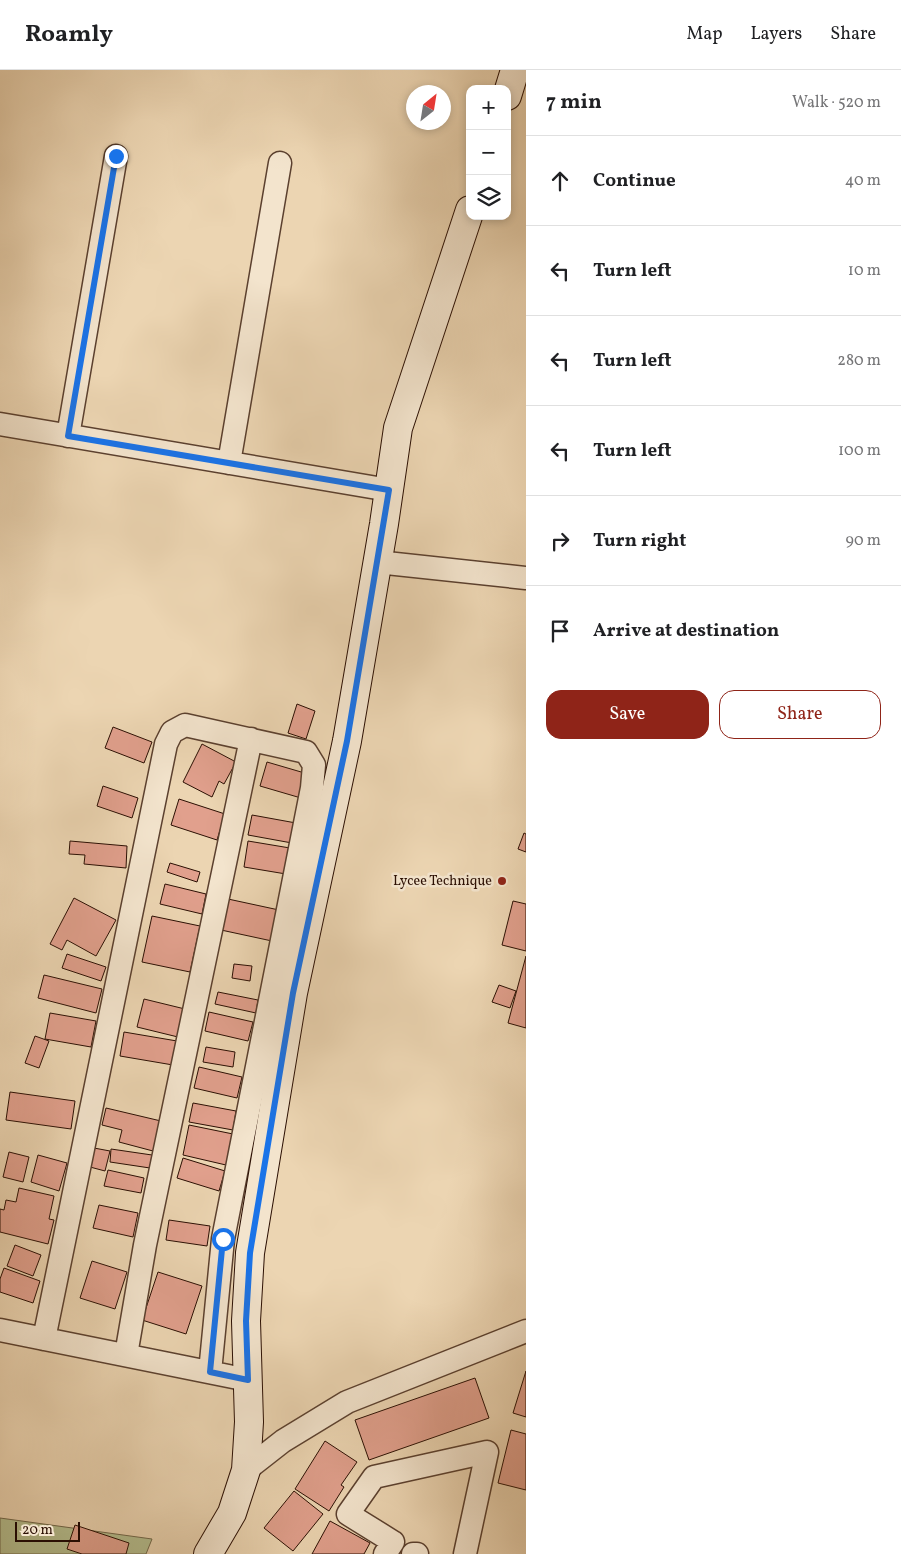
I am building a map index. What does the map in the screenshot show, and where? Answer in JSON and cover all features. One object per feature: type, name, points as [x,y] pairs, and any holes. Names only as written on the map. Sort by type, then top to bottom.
[{"type":"main road","points":[[510,85],[515,70]]},
{"type":"main road","points":[[208,1554],[232,1513],[246,1470],[249,1422],[246,1321],[250,1253],[293,993],[347,741],[398,428],[467,220]]},
{"type":"street","points":[[68,436],[116,156]]},
{"type":"street","points":[[229,463],[280,163]]},
{"type":"street","points":[[0,424],[389,490]]},
{"type":"street","points":[[377,562],[526,578]]},
{"type":"street","points":[[44,1339],[166,744],[172,732],[185,725],[306,752],[314,765],[309,807],[223,1239],[210,1372]]},
{"type":"street","points":[[126,1355],[145,1245],[251,739]]},
{"type":"street","points":[[0,1330],[248,1380]]},
{"type":"street","points":[[246,1470],[299,1430],[347,1402],[526,1331]]},
{"type":"street","points":[[384,1554],[393,1542],[348,1514],[374,1477],[487,1452],[465,1554]]},
{"type":"street","points":[[413,1554],[418,1554]]},
{"type":"green space","points":[[0,1518],[152,1539],[146,1554],[0,1554]]},
{"type":"building","points":[[297,704],[315,711],[306,739],[288,733]]},
{"type":"building","points":[[113,727],[152,742],[144,763],[105,748]]},
{"type":"building","points":[[202,744],[236,762],[224,784],[219,781],[212,797],[183,782]]},
{"type":"building","points":[[267,762],[308,774],[301,798],[260,786]]},
{"type":"building","points":[[103,786],[138,798],[132,818],[97,806]]},
{"type":"building","points":[[179,799],[225,814],[217,840],[171,825]]},
{"type":"building","points":[[252,815],[296,823],[292,843],[248,835]]},
{"type":"building","points":[[524,833],[526,834],[526,852],[518,849]]},
{"type":"building","points":[[70,841],[127,846],[126,868],[84,864],[85,855],[69,854]]},
{"type":"building","points":[[248,841],[290,848],[286,874],[244,867]]},
{"type":"building","points":[[170,863],[200,872],[197,882],[167,872]]},
{"type":"building","points":[[165,884],[206,894],[202,914],[160,904]]},
{"type":"building","points":[[74,898],[116,920],[96,956],[67,940],[62,950],[50,944]]},
{"type":"building","points":[[228,899],[279,910],[272,941],[221,930]]},
{"type":"building","points":[[513,901],[526,904],[526,951],[502,945]]},
{"type":"building","points":[[152,916],[200,926],[190,972],[142,962]]},
{"type":"building","points":[[67,954],[106,967],[101,981],[62,968]]},
{"type":"building","points":[[526,956],[526,1028],[508,1023]]},
{"type":"building","points":[[234,964],[252,966],[250,981],[232,978]]},
{"type":"building","points":[[44,975],[102,989],[96,1013],[38,998]]},
{"type":"building","points":[[499,985],[516,991],[510,1008],[492,1002]]},
{"type":"building","points":[[218,992],[258,1000],[256,1013],[215,1004]]},
{"type":"building","points":[[144,999],[185,1009],[178,1037],[137,1027]]},
{"type":"building","points":[[209,1012],[253,1022],[248,1041],[205,1031]]},
{"type":"building","points":[[50,1013],[96,1021],[91,1047],[45,1039]]},
{"type":"building","points":[[124,1032],[177,1041],[173,1065],[120,1056]]},
{"type":"building","points":[[35,1036],[49,1041],[39,1068],[25,1063]]},
{"type":"building","points":[[206,1047],[235,1052],[233,1067],[203,1062]]},
{"type":"building","points":[[199,1067],[242,1077],[237,1098],[194,1088]]},
{"type":"building","points":[[10,1092],[75,1101],[71,1129],[6,1120]]},
{"type":"building","points":[[193,1103],[236,1111],[233,1130],[189,1122]]},
{"type":"building","points":[[106,1108],[161,1121],[153,1151],[119,1142],[122,1130],[102,1125]]},
{"type":"building","points":[[189,1125],[233,1134],[226,1165],[183,1155]]},
{"type":"building","points":[[94,1148],[110,1151],[105,1171],[90,1167]]},
{"type":"building","points":[[111,1149],[152,1155],[150,1168],[110,1162]]},
{"type":"building","points":[[9,1152],[29,1157],[23,1182],[3,1177]]},
{"type":"building","points":[[38,1155],[67,1163],[59,1191],[31,1182]]},
{"type":"building","points":[[183,1158],[225,1171],[219,1191],[177,1178]]},
{"type":"building","points":[[108,1170],[144,1178],[141,1193],[104,1186]]},
{"type":"building","points":[[19,1188],[54,1196],[49,1219],[54,1220],[48,1244],[0,1232],[0,1209],[4,1210],[6,1200],[16,1202]]},
{"type":"building","points":[[99,1205],[138,1213],[133,1237],[93,1228]]},
{"type":"building","points":[[169,1220],[210,1226],[207,1246],[166,1240]]},
{"type":"building","points":[[15,1245],[41,1255],[33,1276],[7,1266]]},
{"type":"building","points":[[92,1261],[127,1272],[115,1309],[80,1298]]},
{"type":"building","points":[[4,1268],[40,1281],[33,1303],[0,1292],[0,1279]]},
{"type":"building","points":[[158,1272],[202,1286],[186,1334],[142,1320]]},
{"type":"building","points":[[526,1371],[526,1417],[513,1413]]},
{"type":"building","points":[[475,1378],[489,1418],[369,1460],[355,1420]]},
{"type":"building","points":[[511,1430],[526,1434],[526,1490],[498,1483]]},
{"type":"building","points":[[325,1441],[357,1462],[341,1485],[344,1487],[329,1511],[295,1489]]},
{"type":"building","points":[[294,1491],[323,1514],[293,1551],[264,1528]]},
{"type":"building","points":[[330,1521],[370,1543],[364,1554],[312,1554]]},
{"type":"building","points":[[75,1525],[129,1543],[126,1554],[82,1554],[67,1549]]},
{"type":"place","name":"Lycee Technique","points":[[502,881]]},
{"type":"route","points":[[116,156],[68,436],[389,490],[347,741],[293,993],[250,1253],[246,1321],[248,1380],[210,1372],[223,1239]]}]
